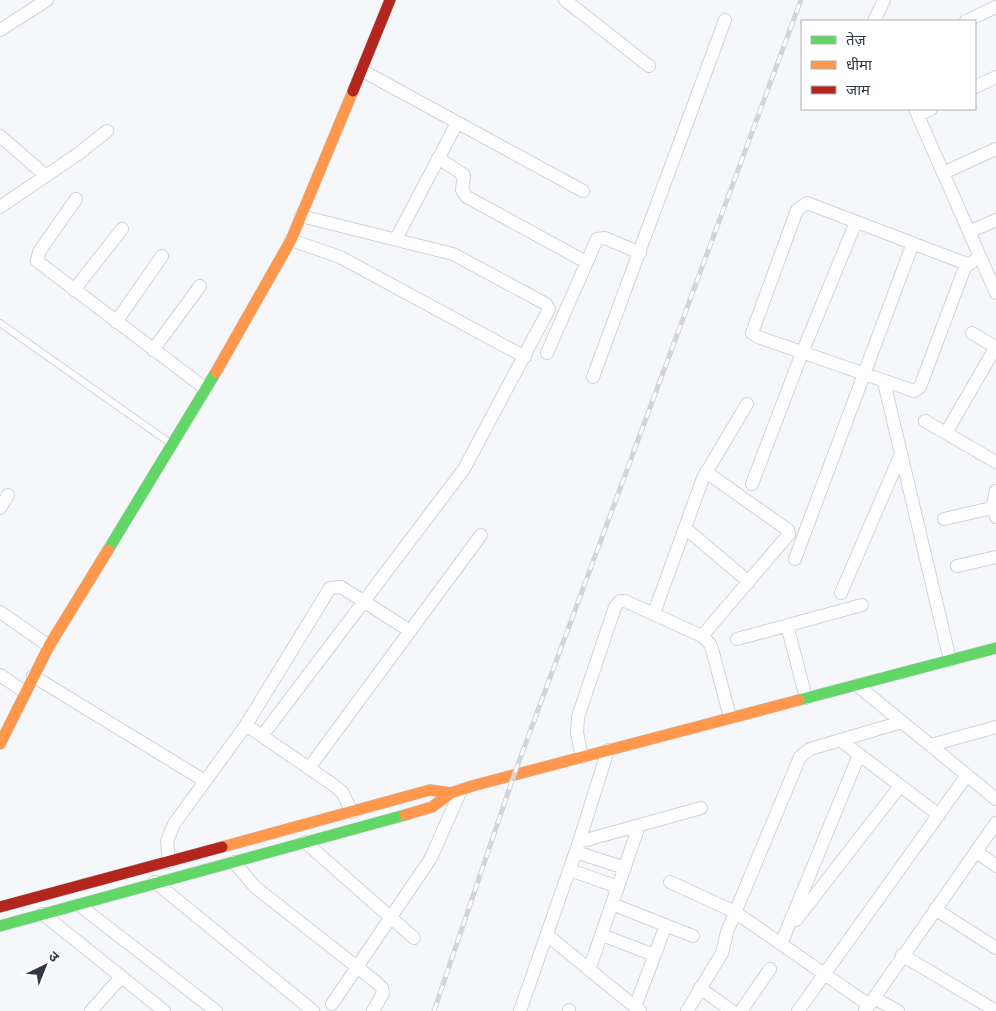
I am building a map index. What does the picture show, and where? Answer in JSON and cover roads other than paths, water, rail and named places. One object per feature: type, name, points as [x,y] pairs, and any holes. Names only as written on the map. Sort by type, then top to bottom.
[{"type":"main road","points":[[0,744],[49,646],[206,389],[291,240],[390,0]]},
{"type":"main road","points":[[0,926],[432,807],[456,792],[501,778],[996,648]]},
{"type":"main road","points":[[0,907],[430,790],[456,792]]},
{"type":"main road","points":[[151,867],[155,882]]},
{"type":"street","points":[[0,30],[47,0]]},
{"type":"street","points":[[565,0],[649,66]]},
{"type":"street","points":[[874,20],[884,0]]},
{"type":"street","points":[[968,20],[996,7]]},
{"type":"street","points":[[593,377],[726,20]]},
{"type":"street","points":[[361,70],[583,191]]},
{"type":"street","points":[[976,87],[996,77]]},
{"type":"street","points":[[917,112],[996,292]]},
{"type":"street","points":[[396,239],[457,123]]},
{"type":"street","points":[[0,207],[78,154],[107,131]]},
{"type":"street","points":[[0,136],[45,175]]},
{"type":"street","points":[[943,173],[996,149]]},
{"type":"street","points":[[438,158],[464,175],[462,190],[467,197],[586,262]]},
{"type":"street","points":[[76,199],[37,257],[44,268],[206,389]]},
{"type":"street","points":[[967,264],[806,203],[797,210],[752,328],[752,333],[758,337],[910,391],[920,387],[967,264],[980,257]]},
{"type":"street","points":[[262,736],[464,469],[549,312],[546,304],[453,254],[301,216]]},
{"type":"street","points":[[969,232],[996,220]]},
{"type":"street","points":[[752,484],[802,353],[856,222]]},
{"type":"street","points":[[74,290],[122,229]]},
{"type":"street","points":[[547,353],[594,242],[600,238],[640,253]]},
{"type":"street","points":[[291,240],[340,257],[525,357]]},
{"type":"street","points":[[795,558],[862,374],[913,243]]},
{"type":"street","points":[[116,322],[162,256]]},
{"type":"street","points":[[153,350],[200,286]]},
{"type":"street","points":[[946,433],[994,350],[992,346],[972,333]]},
{"type":"street","points":[[884,382],[950,660]]},
{"type":"street","points":[[654,613],[706,472],[747,404]]},
{"type":"street","points":[[925,421],[996,462]]},
{"type":"street","points":[[841,593],[901,454]]},
{"type":"street","points":[[702,636],[787,538],[788,530],[706,472]]},
{"type":"street","points":[[944,519],[995,510],[993,499],[996,491]]},
{"type":"street","points":[[0,508],[8,495]]},
{"type":"street","points":[[685,528],[749,582]]},
{"type":"street","points":[[309,768],[481,535]]},
{"type":"street","points":[[957,566],[996,557]]},
{"type":"street","points":[[169,862],[167,841],[169,833],[246,725],[330,588],[341,588],[410,631]]},
{"type":"street","points":[[582,757],[577,733],[578,717],[615,606],[617,603],[624,601],[702,636],[712,649],[730,717]]},
{"type":"street","points":[[737,638],[862,605]]},
{"type":"street","points":[[0,612],[49,646]]},
{"type":"street","points":[[787,625],[806,698]]},
{"type":"street","points":[[0,675],[25,692]]},
{"type":"street","points":[[33,676],[205,781]]},
{"type":"street","points":[[857,685],[996,799]]},
{"type":"street","points":[[687,1011],[722,953],[735,912],[797,762],[810,749],[902,722]]},
{"type":"street","points":[[246,725],[342,792],[352,812]]},
{"type":"street","points":[[931,745],[996,727]]},
{"type":"street","points":[[840,740],[939,815]]},
{"type":"street","points":[[520,1011],[578,847],[608,750]]},
{"type":"street","points":[[783,939],[860,755]]},
{"type":"street","points":[[798,1011],[967,775]]},
{"type":"street","points":[[783,939],[900,786]]},
{"type":"street","points":[[332,1004],[430,858],[456,792]]},
{"type":"street","points":[[578,847],[639,826],[701,808]]},
{"type":"street","points":[[869,1005],[902,955],[996,823]]},
{"type":"street","points":[[589,970],[639,826]]},
{"type":"street","points":[[305,842],[414,938]]},
{"type":"street","points":[[578,847],[625,868]]},
{"type":"street","points":[[976,851],[996,866]]},
{"type":"street","points":[[234,862],[256,887],[382,988],[381,1000],[374,1011]]},
{"type":"street","points":[[570,870],[618,887]]},
{"type":"street","points":[[155,882],[313,1011]]},
{"type":"street","points":[[670,882],[735,912],[783,939],[825,974],[869,1005],[898,1011]]},
{"type":"street","points":[[612,904],[693,936]]},
{"type":"street","points":[[79,905],[216,1011]]},
{"type":"street","points":[[935,909],[995,946]]},
{"type":"street","points":[[43,914],[164,1011]]},
{"type":"street","points":[[547,935],[637,1009],[654,955],[666,925]]},
{"type":"street","points":[[602,935],[654,955]]},
{"type":"street","points":[[902,955],[996,1011]]},
{"type":"street","points":[[741,1011],[770,969]]},
{"type":"street","points":[[91,1011],[121,977]]},
{"type":"street","points":[[700,988],[732,1011]]},
{"type":"lane","points":[[0,323],[172,445]]},
{"type":"railway","points":[[434,1011],[514,775],[801,0]]}]
